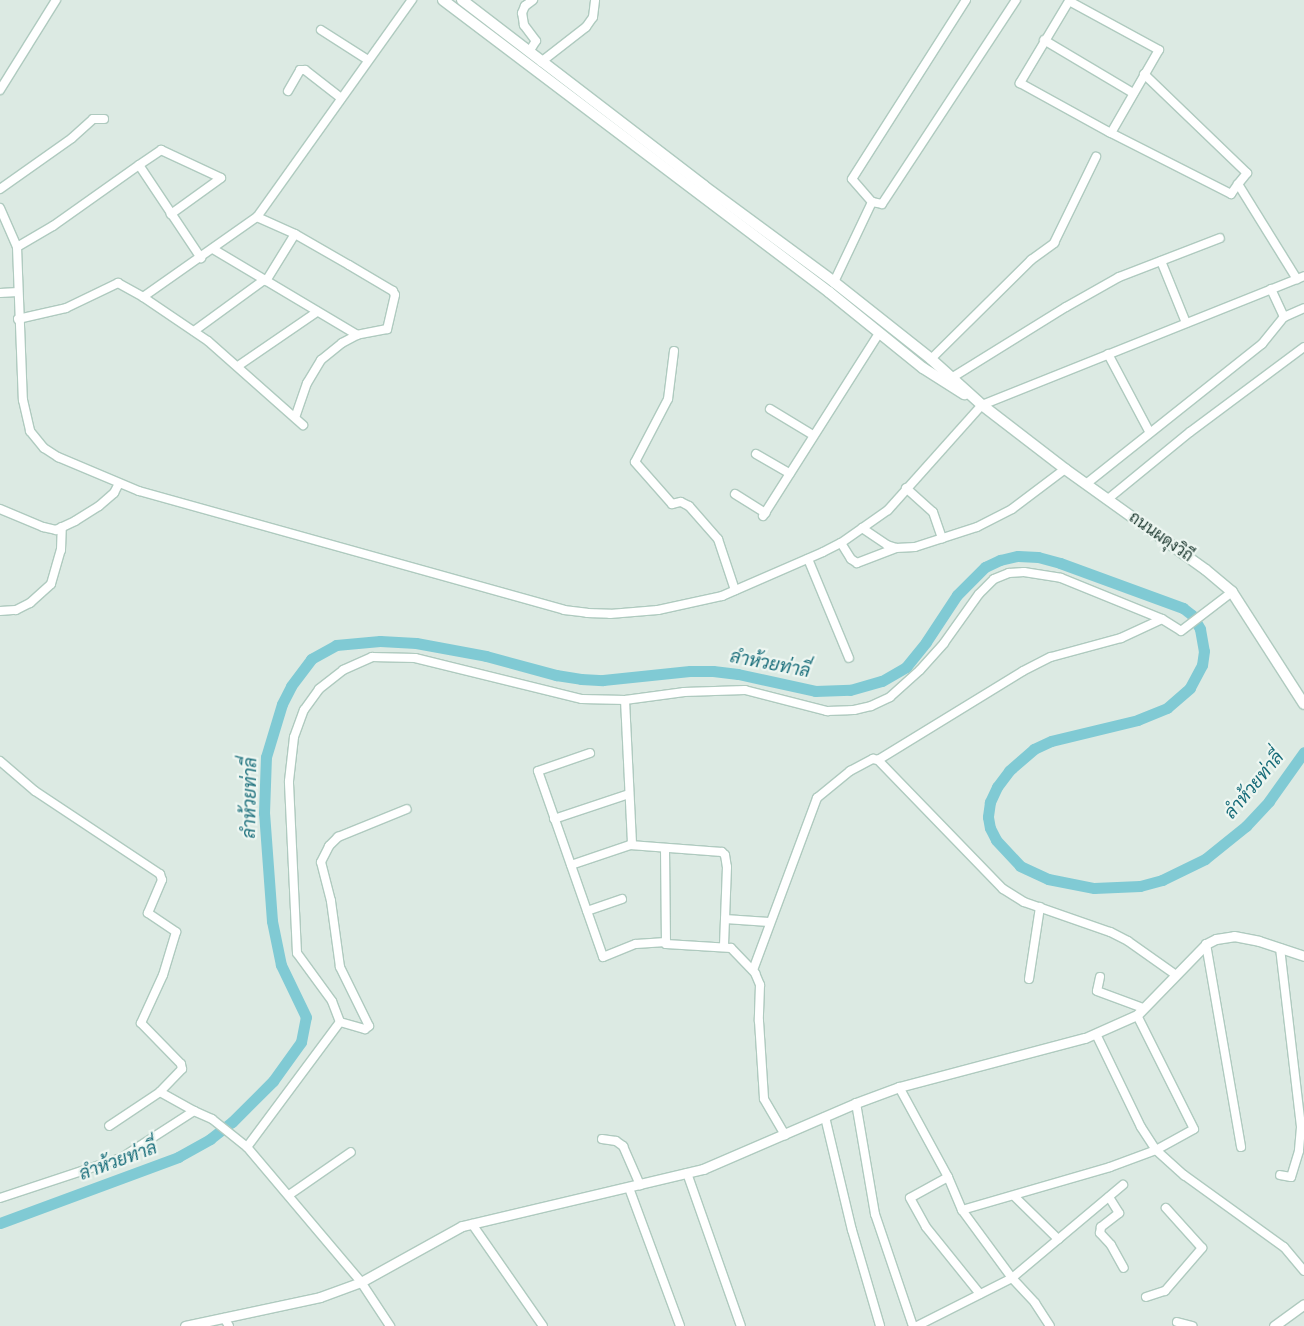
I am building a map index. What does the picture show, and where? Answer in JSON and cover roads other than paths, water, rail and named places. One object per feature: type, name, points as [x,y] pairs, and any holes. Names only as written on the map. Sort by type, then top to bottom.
[{"type":"main road","points":[[444,0],[828,292],[923,368],[982,405]]},
{"type":"main road","points":[[462,0],[704,186],[834,282],[931,358],[982,405]]},
{"type":"main road","name":"ถนนผดุงวิถี","points":[[982,405],[1065,469],[1192,558],[1228,595],[1304,704]]},
{"type":"street","points":[[0,90],[56,0]]},
{"type":"street","points":[[143,297],[257,217],[412,0]]},
{"type":"street","points":[[529,52],[536,41],[524,24],[522,13],[525,6],[532,0]]},
{"type":"street","points":[[541,62],[586,27],[593,17],[595,0]]},
{"type":"street","points":[[964,0],[852,179],[872,202],[882,204],[1016,0]]},
{"type":"street","points":[[1112,133],[1133,92],[1144,74],[1159,50],[1069,1],[1020,83],[1112,133],[1231,194],[1247,173],[1144,74]]},
{"type":"street","points":[[321,30],[368,60]]},
{"type":"street","points":[[1044,40],[1133,92]]},
{"type":"street","points":[[288,91],[300,70],[305,70],[341,98]]},
{"type":"street","points":[[0,189],[72,138],[93,118],[104,119]]},
{"type":"street","points":[[17,247],[53,226],[161,150],[221,178],[171,214]]},
{"type":"street","points":[[931,358],[1031,260],[1054,243],[1096,157]]},
{"type":"street","points":[[139,165],[201,258]]},
{"type":"street","points":[[0,208],[17,247],[18,319],[23,400],[30,431],[44,448],[58,457],[148,493],[564,610],[610,614],[635,613],[722,596],[841,543],[888,510],[982,405],[1301,277],[1238,184]]},
{"type":"street","points":[[834,282],[872,202]]},
{"type":"street","points":[[257,217],[295,234],[393,291],[395,295],[387,329],[357,335],[342,343],[321,360],[307,382],[295,417]]},
{"type":"street","points":[[194,331],[265,280],[295,234]]},
{"type":"street","points":[[953,377],[1066,307],[1119,277],[1220,238]]},
{"type":"street","points":[[214,249],[357,335]]},
{"type":"street","points":[[1161,261],[1186,323]]},
{"type":"street","points":[[18,319],[66,308],[118,283],[143,297],[194,331],[238,366],[303,425]]},
{"type":"street","points":[[1270,289],[1284,317]]},
{"type":"street","points":[[0,293],[18,292]]},
{"type":"street","points":[[1086,484],[1262,344],[1284,317],[1304,308]]},
{"type":"street","points":[[238,366],[317,312]]},
{"type":"street","points":[[735,494],[764,515],[879,333]]},
{"type":"street","points":[[1108,499],[1190,432],[1304,347]]},
{"type":"street","points":[[674,351],[668,399],[635,462],[672,504],[681,502],[689,506],[718,539],[736,590]]},
{"type":"street","points":[[1108,354],[1150,433]]},
{"type":"street","points":[[770,409],[814,435]]},
{"type":"street","points":[[756,454],[790,474]]},
{"type":"street","points":[[841,543],[851,559],[857,562],[896,548],[915,547],[977,527],[1012,509],[1065,469]]},
{"type":"street","points":[[0,509],[43,527],[56,530],[99,506],[114,493],[119,482]]},
{"type":"street","points":[[906,488],[933,512],[942,538]]},
{"type":"street","points":[[0,611],[16,610],[30,603],[51,584],[56,574],[61,550],[62,527]]},
{"type":"street","points":[[862,528],[887,545],[896,548]]},
{"type":"street","points":[[808,559],[849,658]]},
{"type":"street","points":[[340,1022],[332,1001],[297,953],[289,781],[294,737],[304,710],[319,688],[343,670],[372,657],[414,658],[582,699],[624,700],[684,692],[745,690],[827,711],[854,710],[871,706],[890,697],[920,670],[944,643],[979,594],[994,579],[1009,573],[1024,572],[1061,578],[1162,619],[1181,631],[1228,595]]},
{"type":"street","points":[[753,970],[816,798],[850,771],[873,759],[878,760],[1024,670],[1051,657],[1121,638],[1162,619]]},
{"type":"street","points":[[624,700],[632,845]]},
{"type":"street","points":[[590,753],[538,770],[603,957],[636,944],[666,942],[666,944],[724,946],[731,948],[740,955],[753,970],[760,985],[759,1021],[764,1099],[785,1135]]},
{"type":"street","points":[[878,760],[1003,889],[1014,897],[1110,932],[1128,941],[1176,975]]},
{"type":"street","points":[[0,761],[35,791],[160,874],[162,880],[148,913],[176,932],[163,975],[141,1023],[181,1064],[182,1069],[160,1092],[109,1126]]},
{"type":"street","points":[[554,819],[629,794]]},
{"type":"street","points":[[340,1022],[365,1029],[369,1026],[340,966],[331,901],[322,868],[322,859],[329,846],[338,837],[407,809]]},
{"type":"street","points":[[571,865],[632,845],[716,851],[725,855],[727,867],[724,946]]},
{"type":"street","points":[[665,848],[666,942]]},
{"type":"street","points":[[587,911],[622,899]]},
{"type":"street","points":[[1029,979],[1040,907]]},
{"type":"street","points":[[724,919],[769,922]]},
{"type":"street","points":[[185,1326],[227,1322],[320,1297],[362,1282],[448,1233],[472,1224],[703,1169],[785,1135],[824,1116],[900,1087],[1096,1034],[1140,1012],[1206,944],[1216,939],[1234,936],[1259,941],[1304,956]]},
{"type":"street","points":[[1206,944],[1241,1147]]},
{"type":"street","points":[[1280,948],[1302,1127],[1299,1151],[1292,1177],[1280,1175]]},
{"type":"street","points":[[962,1210],[1110,1167],[1156,1150],[1194,1129],[1140,1012],[1096,991],[1100,977]]},
{"type":"street","points":[[246,1145],[340,1022]]},
{"type":"street","points":[[1096,1034],[1141,1127],[1156,1150],[1184,1175],[1284,1247],[1304,1271]]},
{"type":"street","points":[[900,1087],[948,1177],[962,1210],[1012,1278],[1035,1303],[1050,1326]]},
{"type":"street","points":[[160,1092],[212,1119],[246,1145],[362,1282],[386,1324]]},
{"type":"street","points":[[856,1103],[875,1214],[913,1326]]},
{"type":"street","points":[[0,1198],[121,1158],[194,1111]]},
{"type":"street","points":[[824,1116],[852,1230],[880,1326]]},
{"type":"street","points":[[602,1138],[616,1141],[623,1146],[640,1185]]},
{"type":"street","points":[[289,1195],[351,1152]]},
{"type":"street","points":[[687,1173],[741,1326]]},
{"type":"street","points":[[948,1177],[910,1198],[926,1227],[980,1294]]},
{"type":"street","points":[[917,1326],[1012,1278],[1123,1185]]},
{"type":"street","points":[[629,1188],[680,1326]]},
{"type":"street","points":[[1014,1196],[1058,1239]]},
{"type":"street","points":[[1109,1197],[1119,1213],[1101,1227],[1100,1233],[1111,1245],[1124,1268]]},
{"type":"street","points":[[1146,1297],[1166,1291],[1202,1248],[1166,1208]]},
{"type":"street","points":[[472,1224],[543,1326]]},
{"type":"street","points":[[1274,1326],[1304,1304]]},
{"type":"street","points":[[1177,1322],[1192,1326]]},
{"type":"waterway","name":"ลำห้วยท่าลี่","points":[[0,1223],[178,1157],[210,1139],[232,1122],[273,1081],[301,1042],[306,1017],[281,965],[272,921],[264,813],[266,757],[282,704],[291,686],[311,659],[336,645],[380,641],[416,643],[486,656],[556,675],[581,679],[603,680],[690,671],[713,671],[738,674],[815,691],[850,690],[882,681],[906,667],[926,642],[957,595],[985,567],[1000,560],[1018,556],[1038,557],[1060,563],[1183,608],[1192,615],[1200,629],[1204,651],[1202,665],[1190,688],[1167,708],[1138,720],[1051,741],[1034,749],[1009,771],[997,787],[990,802],[988,817],[990,828],[996,840],[1020,866],[1048,879],[1094,888],[1140,886],[1162,880],[1205,859],[1246,826],[1269,801],[1304,752]]}]
